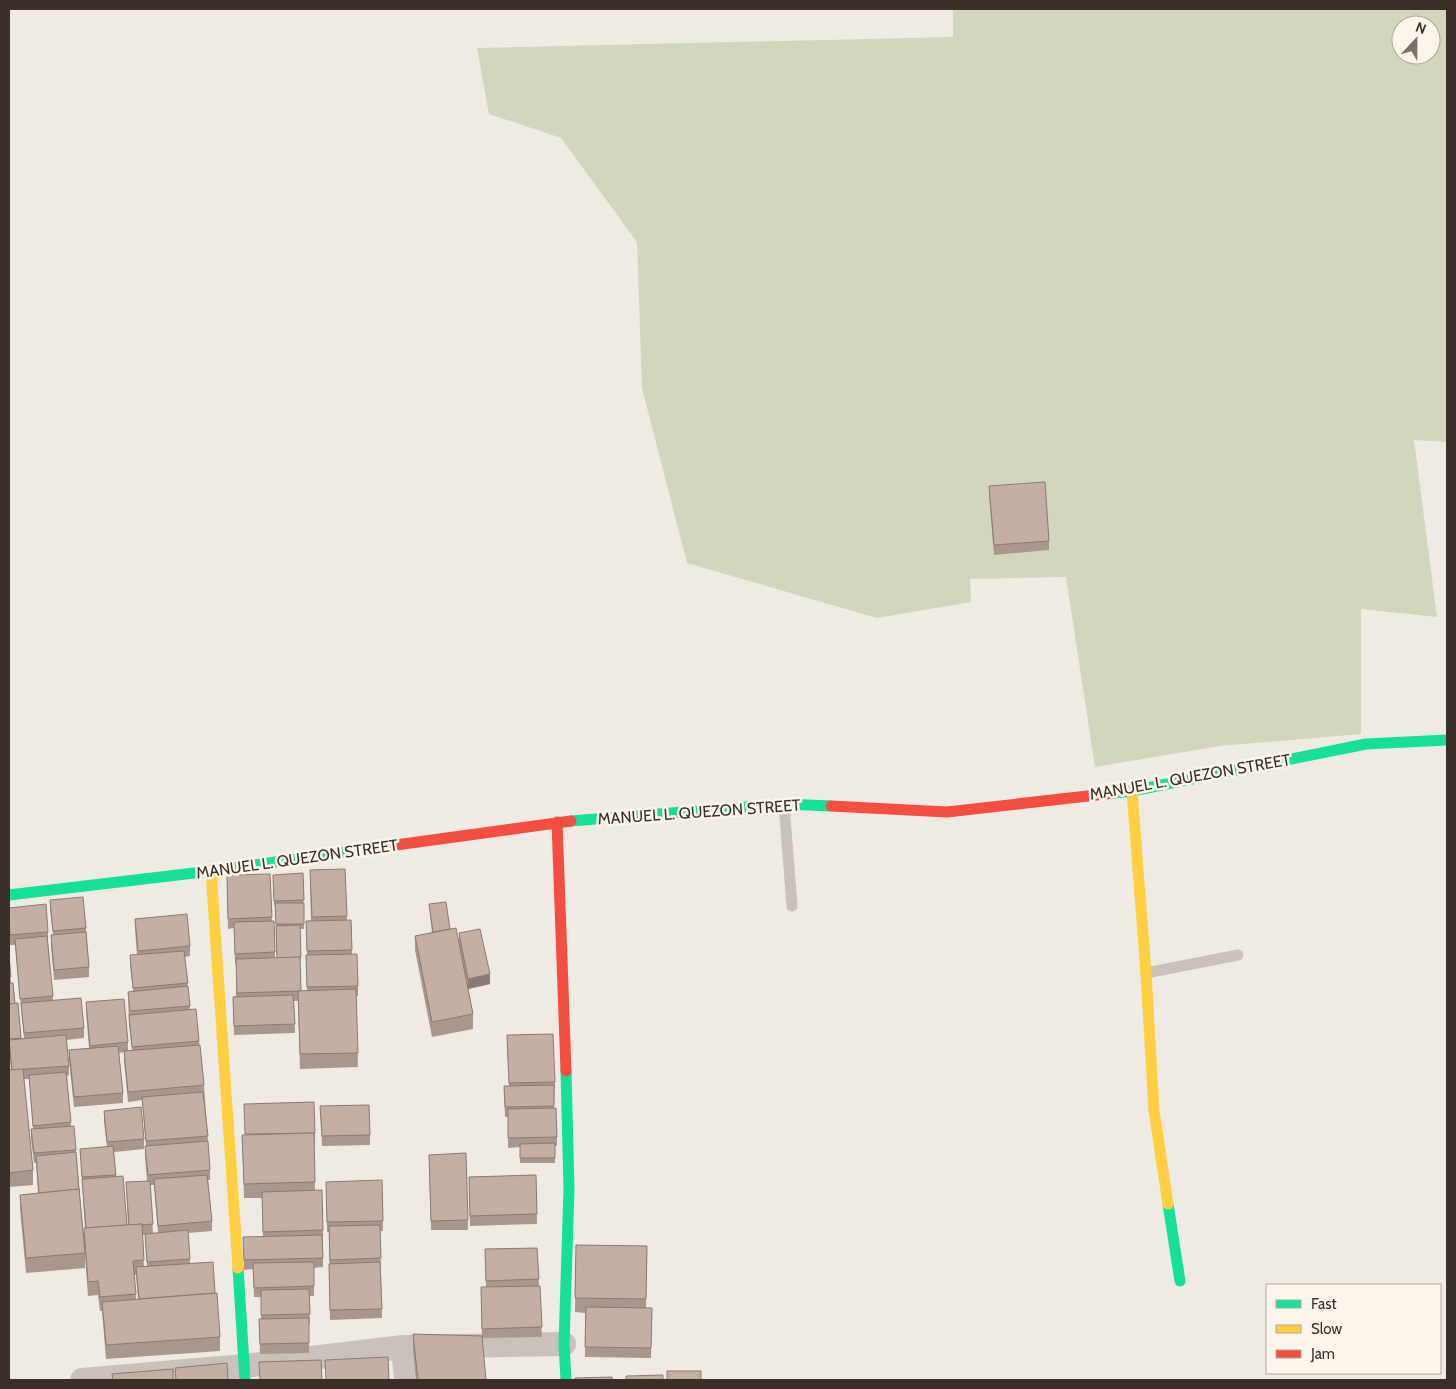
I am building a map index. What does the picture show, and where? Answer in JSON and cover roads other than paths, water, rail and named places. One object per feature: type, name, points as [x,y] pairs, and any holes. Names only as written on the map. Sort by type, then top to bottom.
[{"type":"street","name":"MANUEL L. QUEZON STREET","points":[[9,895],[211,871],[557,822],[784,804],[947,812],[1132,791],[1366,744],[1447,740]]},
{"type":"street","points":[[1132,791],[1154,1111],[1180,1282]]},
{"type":"street","points":[[557,822],[565,1012],[569,1189],[564,1344],[566,1380]]},
{"type":"street","points":[[211,871],[244,1373]]},
{"type":"street","points":[[82,1380],[244,1373],[403,1347],[564,1344]]},
{"type":"street","points":[[403,1347],[406,1380]]},
{"type":"lane","points":[[784,804],[792,906]]},
{"type":"lane","points":[[1146,973],[1238,955]]}]
